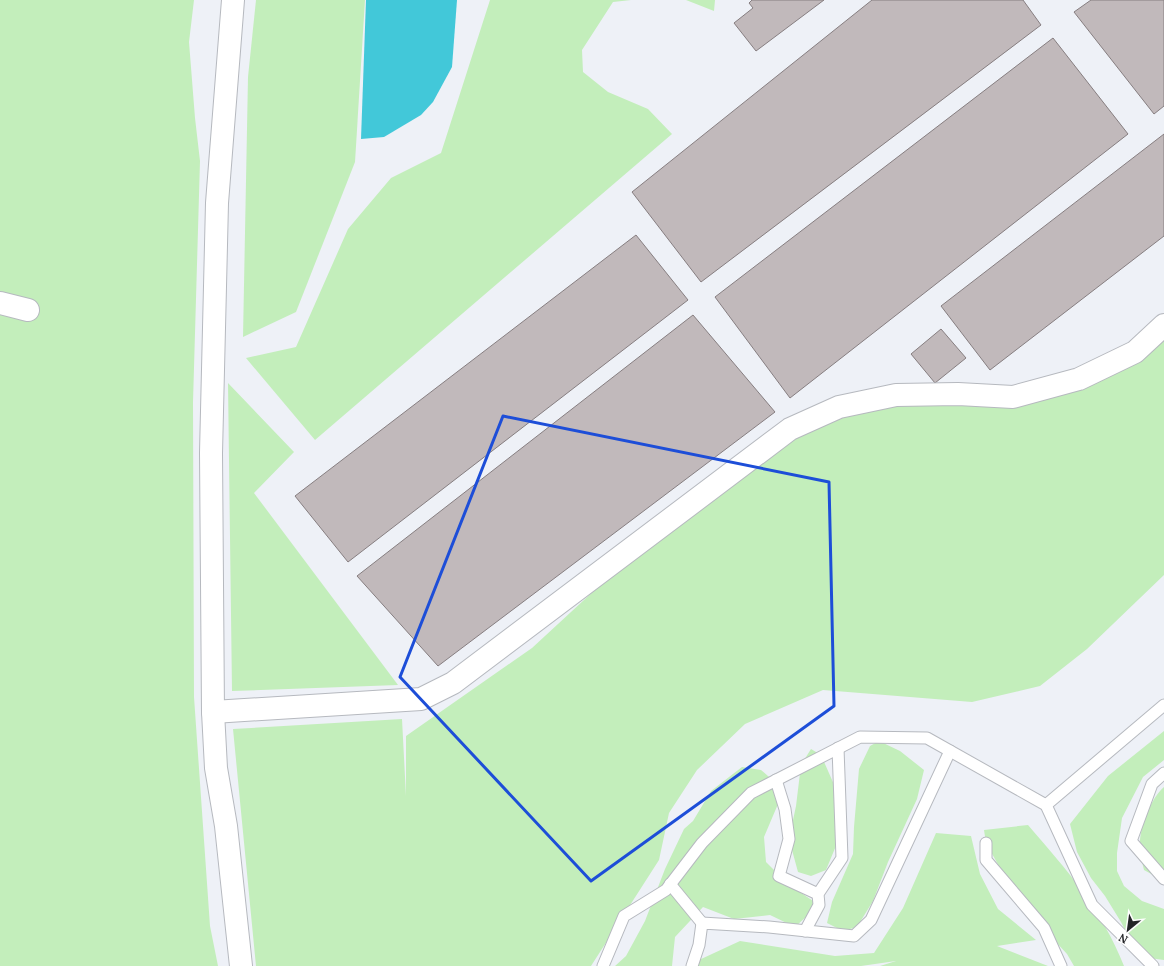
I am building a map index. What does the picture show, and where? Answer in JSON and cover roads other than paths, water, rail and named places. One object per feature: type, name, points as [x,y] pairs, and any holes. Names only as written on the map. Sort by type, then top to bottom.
[{"type":"street","points":[[233,0],[217,203],[211,453],[213,712],[216,768],[226,826],[241,966]]},
{"type":"street","points":[[0,303],[28,310]]},
{"type":"street","points":[[213,712],[421,699],[453,683],[790,429],[839,407],[896,395],[958,394],[1013,396],[1079,379],[1135,352],[1164,325]]},
{"type":"lane","points":[[1046,805],[1164,705]]},
{"type":"lane","points":[[603,966],[624,916],[666,890],[702,843],[751,792],[860,737],[927,738],[1046,805],[1092,905],[1153,966]]},
{"type":"lane","points":[[805,931],[819,905],[818,894],[842,858],[838,748]]},
{"type":"lane","points":[[670,884],[702,923],[854,936],[871,920],[950,751]]},
{"type":"lane","points":[[1164,774],[1152,784],[1131,841],[1164,879]]},
{"type":"lane","points":[[776,780],[785,809],[789,839],[779,876],[818,894]]},
{"type":"lane","points":[[986,843],[986,860],[1044,928],[1061,966]]},
{"type":"lane","points":[[692,966],[699,945],[702,923]]},
{"type":"water","points":[[366,0],[457,0],[452,67],[433,102],[421,115],[384,137],[361,139]]}]
